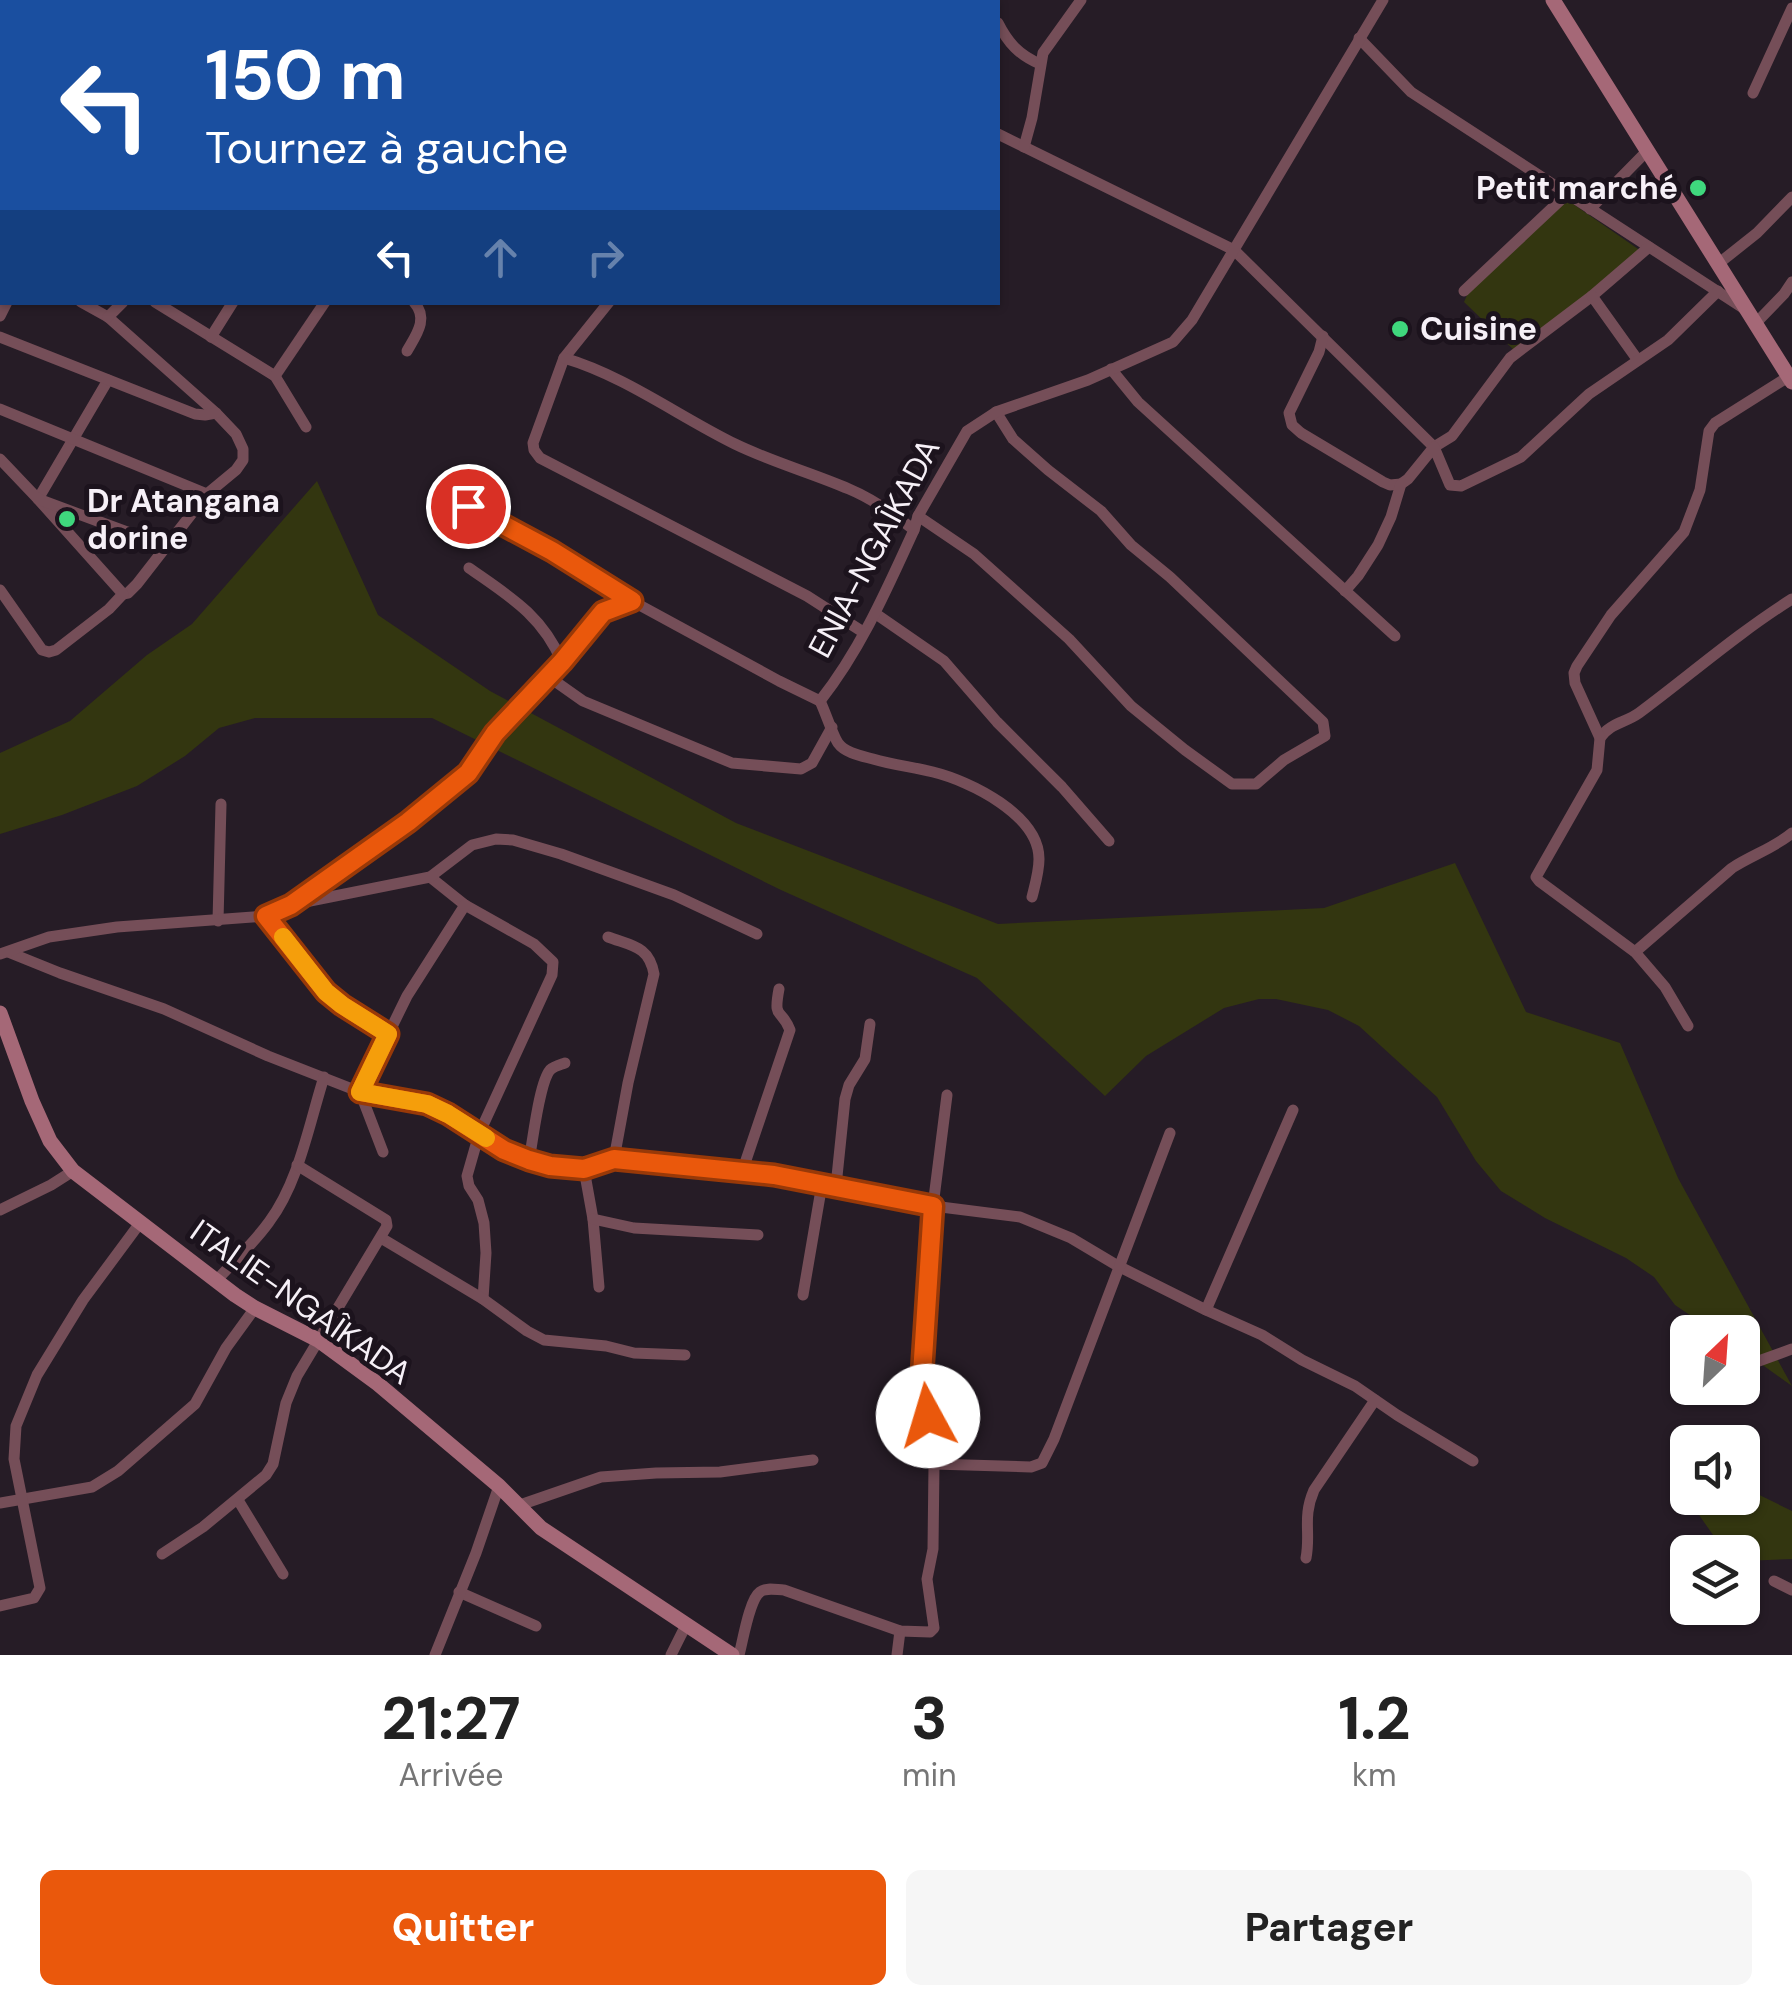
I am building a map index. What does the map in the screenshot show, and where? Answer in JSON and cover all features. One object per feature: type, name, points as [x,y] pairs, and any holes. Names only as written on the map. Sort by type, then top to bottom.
[{"type":"street","points":[[1024,147],[1040,64],[1051,40],[1081,0]]},
{"type":"street","name":"ENIA-NGAÎKADA","points":[[439,491],[552,551],[632,601],[820,701],[841,674],[876,614],[918,516],[967,431],[996,412],[1088,380],[1173,342],[1192,320],[1383,0]]},
{"type":"street","points":[[1554,0],[1751,317],[1785,360],[1790,380],[1709,431],[1700,490],[1684,532],[1611,615],[1577,666],[1575,683],[1600,738],[1597,770],[1536,876],[1636,952],[1688,1026]]},
{"type":"street","points":[[1753,93],[1792,8]]},
{"type":"street","points":[[1000,27],[1020,56],[1040,64]]},
{"type":"street","points":[[1359,38],[1410,92],[1718,291],[1751,317]]},
{"type":"street","points":[[1000,135],[1234,250],[1434,447],[1450,485],[1461,486],[1521,457],[1589,394],[1668,340],[1718,291]]},
{"type":"street","points":[[1590,208],[1647,151]]},
{"type":"street","points":[[1464,291],[1568,194]]},
{"type":"street","points":[[1718,264],[1792,197]]},
{"type":"street","points":[[1323,336],[1289,413],[1292,425],[1383,482],[1401,484],[1434,447],[1452,436],[1510,358],[1649,247]]},
{"type":"street","points":[[1751,317],[1784,294],[1792,282]]},
{"type":"street","points":[[1592,296],[1637,359]]},
{"type":"street","points":[[0,590],[42,650],[56,650],[137,584],[207,494],[243,460],[240,440],[216,413],[108,317],[86,305]]},
{"type":"street","points":[[108,317],[120,305]]},
{"type":"street","points":[[159,305],[275,376],[306,427]]},
{"type":"street","points":[[211,337],[231,305]]},
{"type":"street","points":[[275,376],[323,305]]},
{"type":"street","points":[[406,351],[422,318],[416,305]]},
{"type":"street","points":[[606,305],[564,358],[533,443],[540,458],[807,596],[863,632]]},
{"type":"street","points":[[1,340],[195,414],[216,413]]},
{"type":"street","points":[[564,358],[592,366],[739,446],[852,490],[889,510],[914,530]]},
{"type":"street","points":[[1110,369],[1138,402],[1395,636]]},
{"type":"street","points":[[38,499],[108,380]]},
{"type":"street","points":[[0,409],[207,494]]},
{"type":"street","points":[[918,516],[974,554],[1069,639],[1132,706],[1232,784],[1256,784],[1284,760],[1326,736],[1323,722],[1131,545],[1101,510],[1014,439],[996,412]]},
{"type":"street","points":[[0,459],[123,594]]},
{"type":"street","points":[[1344,591],[1378,545],[1401,484]]},
{"type":"street","points":[[38,499],[165,546]]},
{"type":"street","points":[[469,568],[534,617],[553,640],[562,662]]},
{"type":"street","points":[[1600,738],[1606,730],[1635,717],[1756,621],[1792,598]]},
{"type":"street","points":[[4,953],[49,937],[117,927],[266,916],[291,905],[408,822],[468,773],[495,733],[603,612],[632,601]]},
{"type":"street","points":[[876,614],[944,662],[1110,840]]},
{"type":"street","points":[[548,677],[583,701],[732,764],[801,769],[812,763],[832,727]]},
{"type":"street","points":[[820,701],[838,744],[893,766],[934,772],[963,783],[1001,803],[1020,819],[1034,837],[1039,858],[1032,897]]},
{"type":"street","points":[[218,921],[221,804]]},
{"type":"street","points":[[1636,952],[1732,868],[1792,833]]},
{"type":"street","points":[[291,905],[430,878],[472,846],[496,839],[513,840],[674,895],[757,934]]},
{"type":"street","points":[[430,878],[465,905],[534,944],[553,962],[552,975],[479,1134],[467,1176],[484,1223],[483,1299]]},
{"type":"street","points":[[383,1152],[360,1092],[407,996],[465,905]]},
{"type":"street","points":[[266,916],[326,992],[388,1034]]},
{"type":"street","points":[[608,937],[644,951],[652,960],[654,974],[614,1159]]},
{"type":"street","points":[[4,953],[164,1009],[360,1092],[427,1104],[504,1150],[550,1166],[584,1169],[614,1159],[742,1172],[1020,1218],[1071,1238],[1118,1266],[1262,1335],[1355,1386],[1473,1461]]},
{"type":"street","points":[[742,1172],[790,1030],[778,1014],[779,988]]},
{"type":"street","name":"ITALIE-NGAÎKADA","points":[[0,1014],[50,1142],[73,1171],[254,1308],[318,1340],[378,1384],[499,1486],[542,1528],[736,1655]]},
{"type":"street","points":[[836,1186],[844,1099],[866,1059],[870,1024]]},
{"type":"street","points":[[529,1160],[548,1073],[565,1063]]},
{"type":"street","points":[[218,1280],[270,1220],[297,1165],[324,1077]]},
{"type":"street","points":[[736,1655],[752,1603],[766,1589],[784,1590],[900,1631],[930,1632],[934,1628],[927,1579],[933,1550],[934,1464],[922,1374],[933,1206],[946,1095]]},
{"type":"street","points":[[1206,1310],[1293,1110]]},
{"type":"street","points":[[934,1464],[1031,1467],[1042,1463],[1170,1134]]},
{"type":"street","points":[[162,1554],[203,1528],[266,1475],[273,1464],[286,1403],[297,1376],[388,1226],[386,1220],[297,1165]]},
{"type":"street","points":[[584,1169],[600,1288]]},
{"type":"street","points":[[0,1210],[73,1171]]},
{"type":"street","points":[[803,1296],[822,1184]]},
{"type":"street","points":[[593,1219],[634,1228],[758,1236]]},
{"type":"street","points":[[0,1606],[34,1598],[40,1588],[14,1459],[16,1426],[37,1376],[83,1300],[140,1222]]},
{"type":"street","points":[[381,1238],[544,1340],[685,1355]]},
{"type":"street","points":[[0,1503],[92,1488],[118,1472],[195,1404],[254,1308]]},
{"type":"street","points":[[1760,1361],[1792,1349]]},
{"type":"street","points":[[1306,1558],[1306,1524],[1314,1490],[1375,1400]]},
{"type":"street","points":[[517,1506],[601,1477],[720,1472],[813,1460]]},
{"type":"street","points":[[435,1655],[499,1486]]},
{"type":"street","points":[[238,1500],[283,1574]]},
{"type":"street","points":[[1774,1582],[1792,1590]]},
{"type":"street","points":[[460,1592],[536,1626]]},
{"type":"street","points":[[672,1655],[686,1625]]},
{"type":"street","points":[[896,1655],[900,1631]]},
{"type":"green space","points":[[1563,197],[1641,251],[1517,353],[1464,302],[1474,279]]},
{"type":"green space","points":[[317,481],[378,615],[490,691],[736,823],[998,924],[1324,908],[1455,863],[1526,1012],[1620,1043],[1678,1178],[1753,1315],[1690,1315],[1675,1305],[1654,1277],[1626,1258],[1545,1218],[1501,1191],[1476,1161],[1437,1097],[1359,1026],[1328,1010],[1276,999],[1224,1008],[1146,1056],[1105,1096],[977,978],[781,890],[432,718],[255,718],[219,728],[185,756],[137,786],[0,834],[0,753],[70,721],[147,655],[192,624]]},
{"type":"green space","points":[[1760,1328],[1792,1386],[1760,1363]]},
{"type":"green space","points":[[1760,1495],[1792,1511],[1792,1559],[1760,1560],[1760,1535],[1713,1535],[1699,1515],[1760,1515]]},
{"type":"slow traffic","points":[[283,937],[326,992],[388,1034],[360,1092],[427,1104],[486,1138]]},
{"type":"place","name":"Petit marché","points":[[1698,188]]},
{"type":"place","name":"Cuisine","points":[[1400,329]]},
{"type":"place","name":"Dr Atangana dorine","points":[[67,519]]},
{"type":"route","points":[[468,506],[552,551],[632,601],[603,612],[495,733],[468,773],[408,822],[291,905],[266,916],[326,992],[388,1034],[360,1092],[427,1104],[504,1150],[550,1166],[584,1169],[614,1159],[774,1175],[933,1206],[922,1374],[928,1416]]}]
